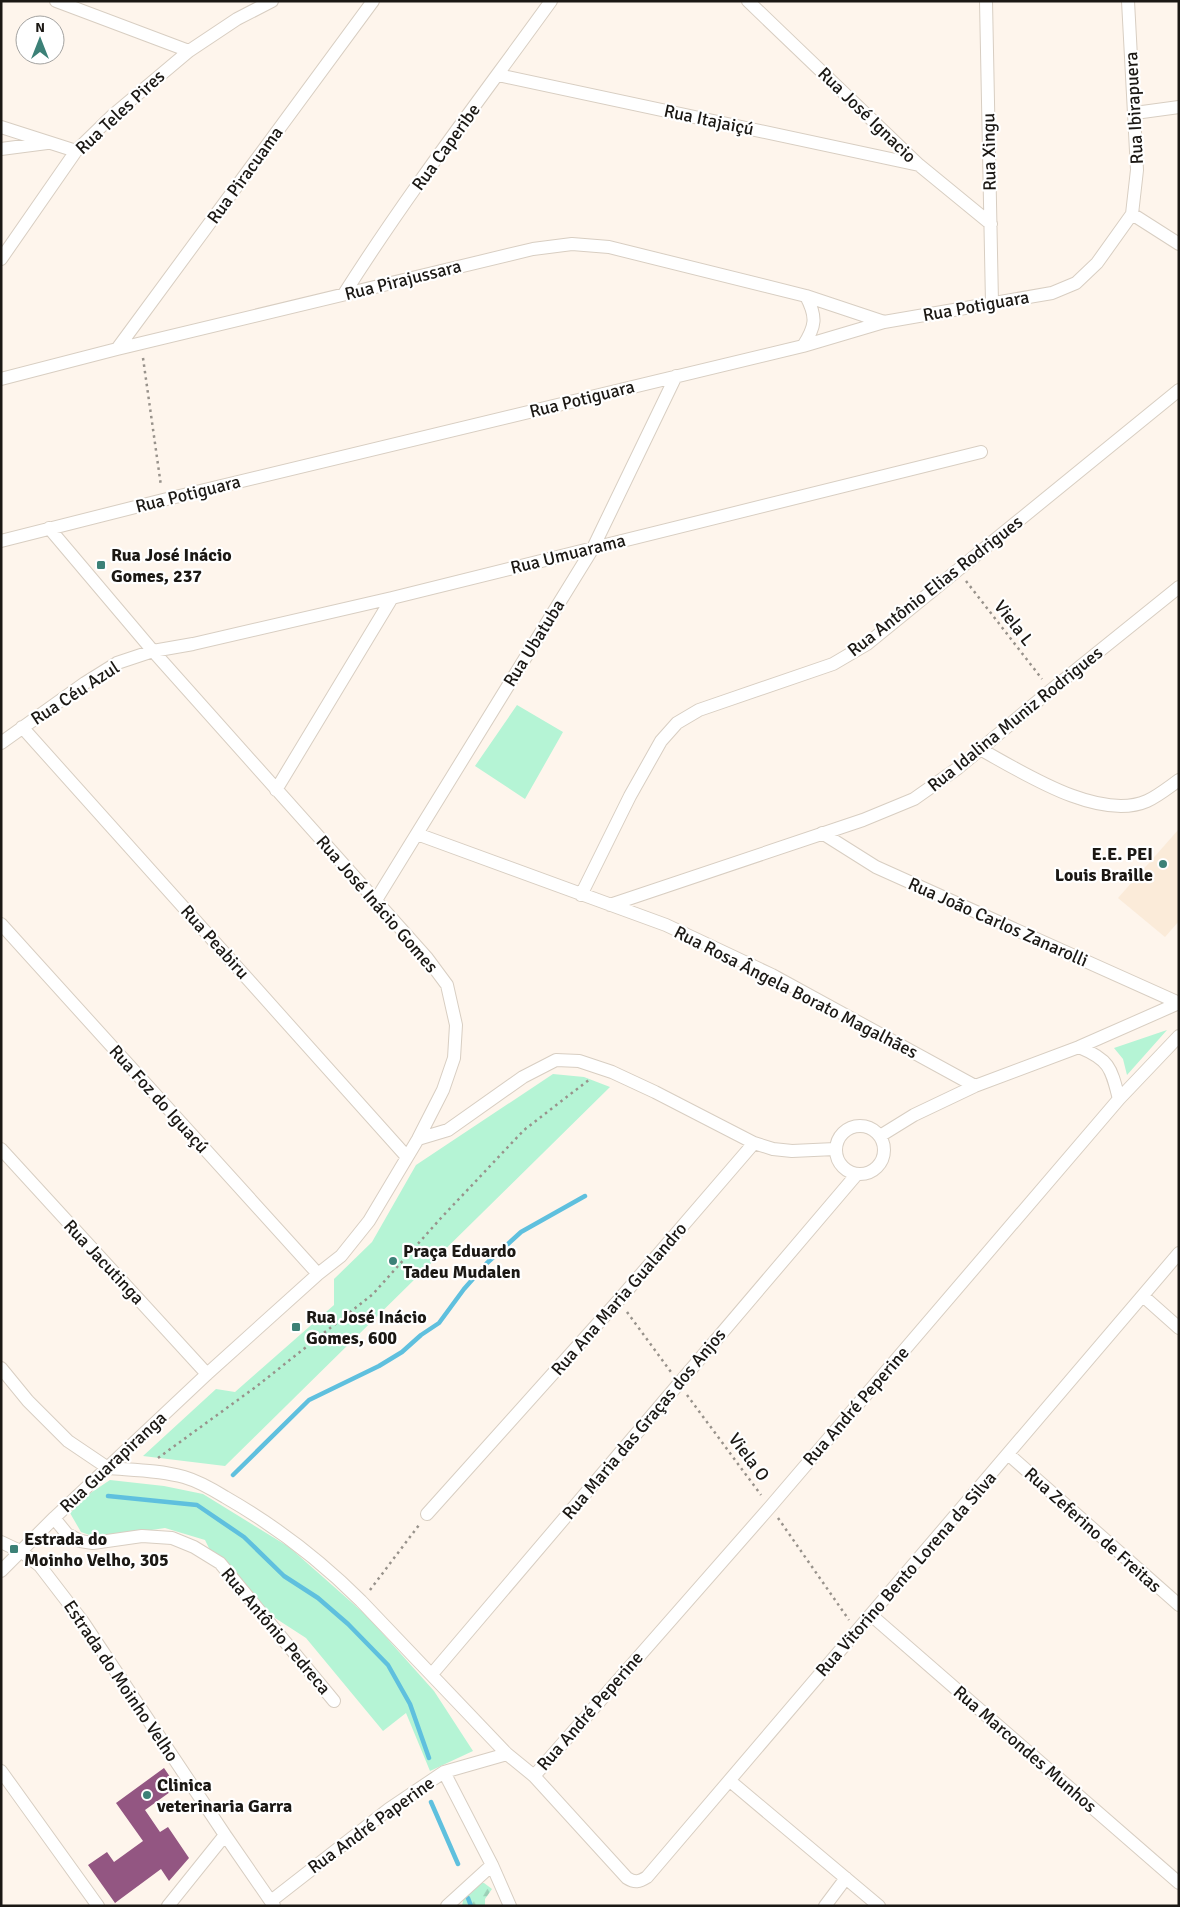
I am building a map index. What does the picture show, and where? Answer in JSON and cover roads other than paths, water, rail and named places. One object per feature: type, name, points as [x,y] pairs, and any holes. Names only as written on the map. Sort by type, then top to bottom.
[{"type":"street","points":[[56,1],[189,51]]},
{"type":"street","name":"Rua Teles Pires","points":[[1,259],[76,151],[137,93],[189,51],[237,19],[272,1]]},
{"type":"street","name":"Rua Piracuama","points":[[117,348],[373,1]]},
{"type":"street","name":"Rua Caperibe","points":[[344,294],[383,233],[551,1]]},
{"type":"street","name":"Rua José Ignacio","points":[[748,1],[919,165],[991,224]]},
{"type":"street","name":"Rua Ibirapuera","points":[[1128,1],[1137,170],[1132,214]]},
{"type":"street","name":"Rua Xingu","points":[[985,3],[992,303]]},
{"type":"street","name":"Rua Itajaiçú","points":[[498,75],[919,165]]},
{"type":"street","points":[[1135,113],[1179,107]]},
{"type":"street","points":[[1,127],[76,151]]},
{"type":"street","points":[[1,149],[49,142]]},
{"type":"street","points":[[1132,214],[1179,244]]},
{"type":"street","name":"Rua Potiguara","points":[[4,542],[49,528],[163,500],[803,346],[884,322],[1052,293],[1076,283],[1097,263],[1132,214]]},
{"type":"street","name":"Rua Pirajussara","points":[[1,379],[117,348],[533,249],[572,244],[609,247],[660,258],[806,296],[884,322]]},
{"type":"street","points":[[803,346],[814,328],[813,312],[806,296]]},
{"type":"street","name":"Rua Ubatuba","points":[[376,900],[592,548],[676,376]]},
{"type":"street","name":"Rua Antônio Elias Rodrigues","points":[[581,895],[661,740],[677,723],[699,710],[833,664],[867,644],[1179,390]]},
{"type":"street","name":"Rua Umuarama","points":[[153,651],[193,644],[392,598],[981,452]]},
{"type":"street","name":"Rua José Inácio Gomes","points":[[49,528],[153,651],[427,958],[447,985],[456,1025],[454,1058],[443,1090],[418,1139],[369,1221],[340,1256],[206,1374]]},
{"type":"street","name":"Rua Idalina Muniz Rodrigues","points":[[610,905],[863,820],[914,799],[958,768],[1179,587]]},
{"type":"street","points":[[276,790],[392,598]]},
{"type":"street","name":"Rua Céu Azul","points":[[1,743],[85,683],[117,663],[153,651]]},
{"type":"street","name":"Rua Peabiru","points":[[22,727],[407,1157]]},
{"type":"street","points":[[980,750],[1044,784],[1082,799],[1116,807],[1146,802],[1179,780]]},
{"type":"street","name":"Rua João Carlos Zanarolli","points":[[822,833],[876,867],[1179,1003]]},
{"type":"street","name":"Rua Rosa Ângela Borato Magalhães","points":[[417,834],[581,895],[666,924],[772,975],[975,1086]]},
{"type":"street","name":"Rua Foz do Iguaçú","points":[[1,924],[318,1274]]},
{"type":"street","points":[[880,1136],[914,1115],[975,1086],[1079,1047],[1179,1003]]},
{"type":"street","name":"Rua André Peperine","points":[[534,1776],[770,1506],[1119,1099],[1179,1036]]},
{"type":"street","points":[[1079,1047],[1103,1060],[1112,1072],[1119,1099]]},
{"type":"street","points":[[418,1139],[448,1130],[523,1077],[556,1060],[579,1061],[603,1069],[655,1092],[754,1143],[773,1149],[792,1151],[835,1149]]},
{"type":"street","points":[[853,1126],[868,1127],[880,1136],[884,1151],[878,1166],[872,1171],[857,1174],[843,1168],[839,1163],[835,1149],[840,1135],[853,1126]]},
{"type":"street","name":"Rua Ana Maria Gualandro","points":[[427,1514],[618,1301],[754,1143]]},
{"type":"street","name":"Rua Jacutinga","points":[[1,1149],[206,1374]]},
{"type":"street","name":"Rua Maria das Graças dos Anjos","points":[[432,1674],[857,1174]]},
{"type":"street","name":"Rua Vitorino Bento Lorena da Silva","points":[[534,1776],[627,1878],[633,1882],[639,1882],[647,1877],[1179,1253]]},
{"type":"street","points":[[1143,1296],[1179,1328]]},
{"type":"street","points":[[1,1368],[28,1401],[68,1440],[108,1468],[161,1472],[185,1477],[204,1485],[256,1515],[290,1540],[346,1586],[507,1754],[534,1776]]},
{"type":"street","name":"Rua Guarapiranga","points":[[1,1572],[54,1518],[206,1374]]},
{"type":"street","name":"Rua Zeferino de Freitas","points":[[1008,1454],[1179,1605]]},
{"type":"street","name":"Rua Antônio Pedreca","points":[[54,1518],[66,1534],[80,1541],[93,1543],[142,1536],[172,1538],[194,1546],[220,1563],[334,1701]]},
{"type":"street","name":"Estrada do Moinho Velho","points":[[1,1542],[22,1552],[40,1566],[83,1622],[225,1835],[273,1903]]},
{"type":"street","name":"Rua Marcondes Munhos","points":[[871,1615],[1179,1883]]},
{"type":"street","name":"Rua André Paperine","points":[[273,1903],[389,1809],[444,1772],[507,1754]]},
{"type":"street","points":[[1,1771],[98,1906]]},
{"type":"street","points":[[444,1772],[492,1865],[510,1906]]},
{"type":"street","points":[[730,1781],[879,1906]]},
{"type":"street","points":[[168,1906],[225,1835]]},
{"type":"street","points":[[450,1905],[492,1865]]},
{"type":"street","points":[[825,1906],[846,1878]]},
{"type":"waterway","points":[[233,1475],[309,1400],[379,1366],[402,1352],[421,1335],[439,1323],[464,1289],[487,1263],[521,1232],[585,1196]]},
{"type":"waterway","points":[[108,1496],[197,1505],[244,1537],[284,1576],[318,1598],[348,1624],[388,1665],[410,1704],[429,1758]]},
{"type":"waterway","points":[[431,1802],[458,1864]]},
{"type":"waterway","points":[[468,1898],[471,1906]]},
{"type":"place","name":"Rua José Inácio Gomes, 237","points":[[101,565]]},
{"type":"place","name":"E.E. PEI Louis Braille","points":[[1163,864]]},
{"type":"place","name":"Praça Eduardo Tadeu Mudalen","points":[[393,1261]]},
{"type":"place","name":"Rua José Inácio Gomes, 600","points":[[296,1327]]},
{"type":"place","name":"Estrada do Moinho Velho, 305","points":[[14,1549]]},
{"type":"place","name":"Clinica veterinaria Garra","points":[[147,1795]]}]
